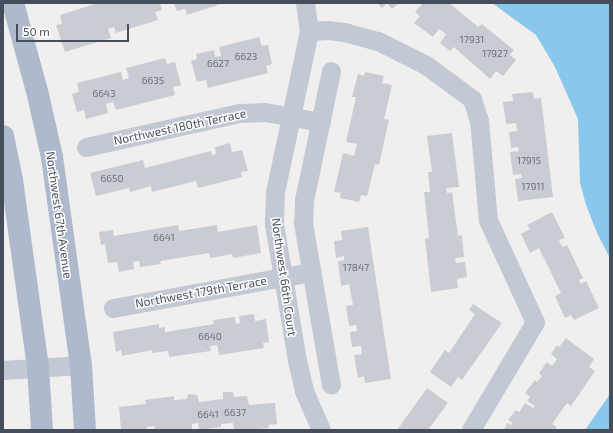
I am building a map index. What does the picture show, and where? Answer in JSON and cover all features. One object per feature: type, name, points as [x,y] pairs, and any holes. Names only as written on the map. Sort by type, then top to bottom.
[{"type":"main road","name":"Northwest 67th Avenue","points":[[13,3],[38,96],[52,157],[81,365],[85,430]]},
{"type":"main road","points":[[3,136],[12,180],[38,368],[42,430]]},
{"type":"street","name":"Northwest 66th Court","points":[[305,3],[309,30],[276,192],[274,224],[282,277],[303,385],[321,430]]},
{"type":"street","points":[[309,30],[344,32],[378,41],[426,65],[472,99],[479,120],[488,220],[535,322],[471,430]]},
{"type":"street","points":[[331,71],[304,200],[304,223],[331,385]]},
{"type":"street","name":"Northwest 180th Terrace","points":[[86,147],[239,113],[265,112],[292,115],[321,122]]},
{"type":"street","name":"Northwest 179th Terrace","points":[[113,308],[312,272]]},
{"type":"street","points":[[3,370],[81,365]]},
{"type":"water","points":[[492,3],[610,3],[610,258],[597,233],[586,205],[580,183],[578,119],[555,67],[536,35]]},
{"type":"water","points":[[610,394],[610,430],[585,430]]},
{"type":"building","points":[[98,3],[160,3],[162,10],[155,12],[158,20],[116,33],[114,27],[108,29],[111,38],[65,52],[56,25],[62,24],[60,15]]},
{"type":"building","points":[[174,3],[224,3],[187,15],[185,9],[177,11]]},
{"type":"building","points":[[377,3],[387,3],[382,8]]},
{"type":"building","points":[[387,3],[399,3],[392,9]]},
{"type":"building","points":[[423,3],[449,3],[478,27],[482,24],[514,50],[510,55],[516,60],[503,76],[496,71],[490,79],[454,47],[450,51],[440,43],[446,34],[439,29],[433,37],[414,23],[420,16],[415,12]]},
{"type":"building","points":[[259,37],[262,46],[268,45],[272,64],[266,66],[268,73],[208,88],[206,80],[197,82],[191,61],[197,59],[196,54],[214,50],[215,57],[221,56],[219,47]]},
{"type":"building","points":[[165,58],[167,64],[175,62],[181,85],[173,87],[175,95],[116,110],[113,102],[106,104],[108,113],[86,119],[84,110],[77,112],[72,94],[79,92],[77,83],[121,72],[123,80],[129,78],[126,68]]},
{"type":"building","points":[[365,72],[384,76],[382,83],[392,85],[384,119],[389,120],[379,165],[375,164],[367,196],[361,195],[359,202],[340,198],[341,193],[334,192],[343,153],[354,156],[357,144],[346,142],[356,97],[352,97],[358,74],[364,76]]},
{"type":"building","points":[[533,92],[534,99],[541,98],[553,197],[518,201],[515,179],[522,178],[521,174],[513,175],[510,152],[519,151],[518,147],[511,148],[509,132],[517,131],[516,123],[506,124],[503,102],[513,101],[512,94]]},
{"type":"building","points":[[452,133],[459,187],[446,188],[447,193],[452,192],[458,236],[462,235],[464,257],[455,258],[456,263],[465,262],[467,277],[457,279],[458,288],[431,292],[425,239],[429,238],[424,192],[430,192],[428,172],[432,172],[427,136]]},
{"type":"building","points":[[230,143],[232,152],[242,150],[248,171],[241,172],[242,177],[198,188],[196,181],[152,192],[151,186],[130,192],[129,188],[96,196],[90,173],[143,160],[145,168],[211,151],[212,155],[216,154],[215,147]]},
{"type":"building","points":[[552,212],[565,238],[559,240],[562,247],[567,245],[583,278],[579,280],[581,284],[586,281],[599,308],[574,320],[571,315],[565,318],[555,296],[561,293],[539,248],[530,253],[521,234],[530,229],[527,225]]},
{"type":"building","points":[[178,225],[179,231],[217,225],[218,232],[257,225],[261,253],[233,258],[232,254],[210,258],[209,253],[160,261],[161,264],[140,267],[139,261],[133,262],[134,269],[119,272],[117,262],[108,263],[105,244],[101,245],[99,232],[113,230],[114,236]]},
{"type":"building","points":[[368,227],[391,379],[365,383],[364,376],[358,378],[354,355],[362,354],[361,346],[352,347],[350,332],[357,331],[356,325],[349,326],[346,306],[353,305],[349,284],[341,286],[338,261],[344,260],[344,256],[336,258],[334,241],[342,240],[341,231]]},
{"type":"building","points":[[473,304],[502,323],[462,380],[458,377],[451,387],[430,372],[445,350],[449,353],[475,314],[469,310]]},
{"type":"building","points":[[254,314],[255,321],[266,319],[269,342],[263,343],[264,348],[219,355],[217,345],[210,346],[211,351],[169,357],[168,351],[152,353],[152,350],[122,356],[121,350],[116,352],[113,332],[159,324],[159,328],[165,327],[165,332],[214,324],[213,320],[235,317],[236,324],[240,323],[239,316]]},
{"type":"building","points":[[566,338],[594,359],[589,367],[595,371],[571,406],[567,403],[552,424],[557,427],[555,430],[503,430],[508,423],[511,425],[513,423],[508,420],[516,410],[519,412],[525,403],[533,408],[535,406],[527,401],[530,397],[525,393],[535,380],[537,382],[542,376],[539,373],[547,362],[552,366],[557,359],[551,354],[557,345],[559,347]]},
{"type":"building","points":[[427,388],[448,403],[428,430],[397,430]]},
{"type":"building","points":[[223,392],[233,392],[234,397],[247,396],[249,405],[275,403],[277,424],[268,425],[269,428],[249,430],[234,430],[233,423],[221,424],[221,427],[199,430],[198,423],[192,424],[192,430],[155,430],[154,426],[147,427],[147,430],[121,430],[119,407],[146,404],[145,400],[174,396],[174,400],[187,399],[188,394],[197,395],[199,402],[223,399]]}]
